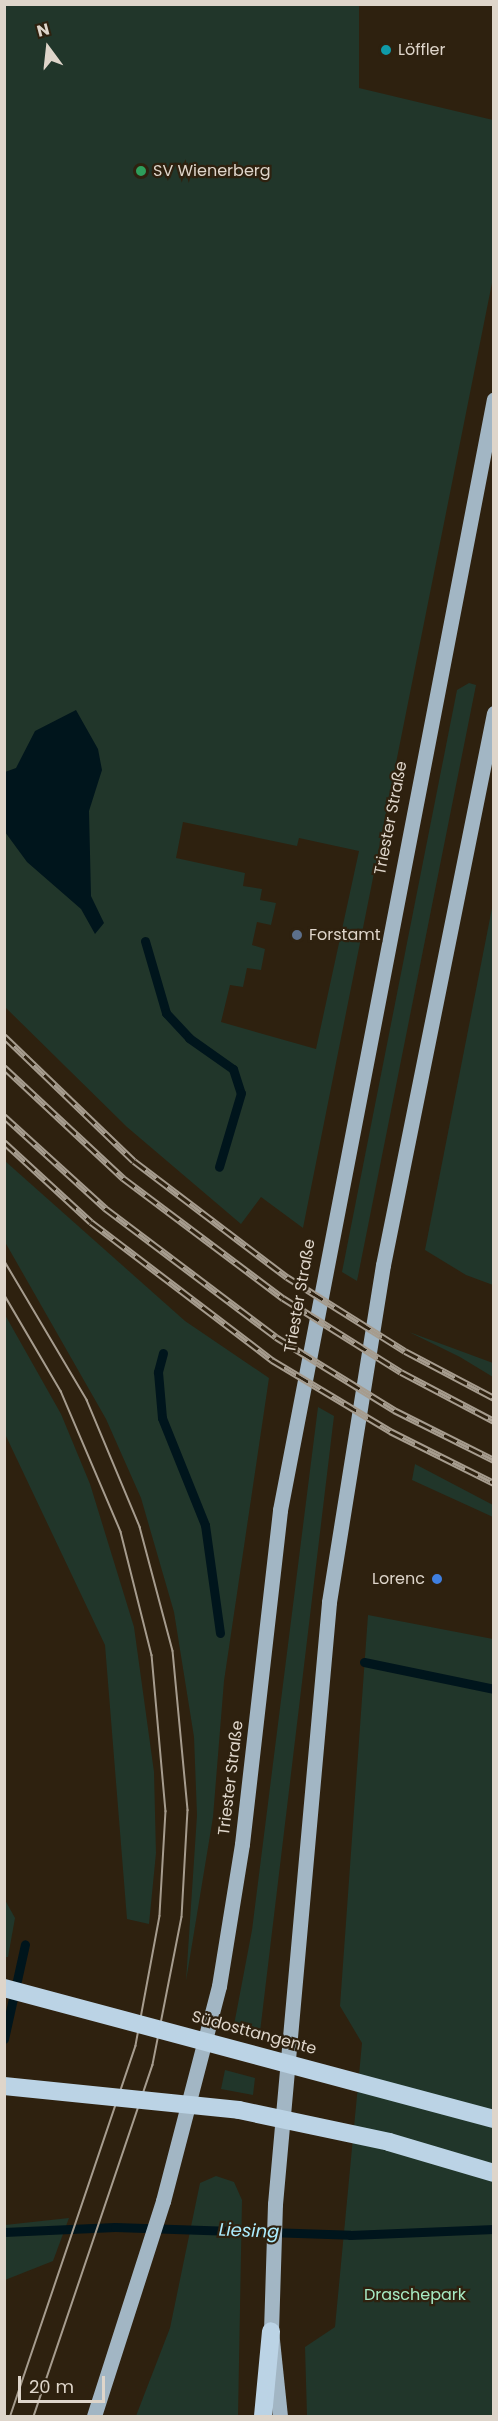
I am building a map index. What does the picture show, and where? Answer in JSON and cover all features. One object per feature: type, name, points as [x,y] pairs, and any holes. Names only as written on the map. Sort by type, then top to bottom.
[{"type":"highway","name":"Südosttangente","points":[[4,1988],[494,2119]]},
{"type":"highway","points":[[4,2086],[239,2110],[389,2142],[494,2173]]},
{"type":"highway","points":[[263,2416],[271,2331]]},
{"type":"main road","name":"Triester Straße","points":[[93,2416],[163,2201],[219,1986],[242,1844],[280,1510],[330,1228],[494,399]]},
{"type":"main road","points":[[280,2416],[271,2331],[275,2204],[312,1772],[344,1495],[383,1265],[494,713]]},
{"type":"green space","points":[[4,5],[359,5],[359,88],[493,120],[493,278],[303,1228],[261,1197],[241,1224],[127,1127],[5,1007]],"holes":[[[183,822],[297,846],[299,838],[359,851],[316,1049],[221,1022],[230,985],[243,987],[247,968],[261,970],[265,949],[252,945],[257,922],[271,925],[276,903],[260,900],[262,889],[243,886],[245,873],[176,858]]]},
{"type":"green space","points":[[469,683],[476,685],[357,1281],[342,1272],[457,690]]},
{"type":"green space","points":[[493,903],[494,1285],[466,1275],[425,1250]]},
{"type":"green space","points":[[5,1161],[185,1321],[269,1378],[224,1681],[213,1817],[186,1981],[197,1815],[194,1737],[174,1612],[141,1498],[106,1419],[5,1242]]},
{"type":"green space","points":[[4,1313],[61,1414],[90,1484],[134,1627],[154,1772],[156,1853],[149,1924],[127,1919],[105,1645],[5,1434]]},
{"type":"green space","points":[[409,1332],[493,1363],[493,1377],[460,1357]]},
{"type":"green space","points":[[318,1407],[334,1416],[260,2032],[234,2025],[252,1930]]},
{"type":"green space","points":[[415,1464],[493,1505],[493,1517],[412,1480]]},
{"type":"green space","name":"Draschepark","points":[[368,1615],[493,1639],[493,2416],[307,2416],[305,2347],[335,2327],[362,2043],[340,2006]]},
{"type":"green space","points":[[5,1900],[15,1918],[8,1957],[5,1957]]},
{"type":"green space","points":[[225,2070],[255,2078],[253,2095],[221,2089]]},
{"type":"green space","points":[[216,2176],[234,2182],[242,2200],[238,2416],[136,2416],[170,2328],[200,2183]]},
{"type":"green space","points":[[69,2218],[53,2261],[5,2280],[5,2225]]},
{"type":"water","points":[[76,710],[98,749],[102,770],[89,811],[91,896],[104,923],[95,934],[81,909],[27,862],[5,832],[5,772],[16,768],[35,731]]},
{"type":"waterway","points":[[145,941],[166,1013],[189,1038],[233,1069],[241,1093],[219,1167]]},
{"type":"waterway","points":[[163,1353],[158,1372],[162,1418],[205,1525],[220,1633]]},
{"type":"waterway","points":[[364,1662],[494,1689]]},
{"type":"waterway","points":[[4,2039],[25,1944]]},
{"type":"waterway","name":"Liesing","points":[[4,2232],[115,2227],[350,2235],[494,2229]]},
{"type":"tram line","points":[[4,1260],[87,1400],[140,1527],[173,1651],[188,1810],[182,1917],[153,2065],[34,2416]]},
{"type":"tram line","points":[[4,1294],[61,1391],[121,1532],[152,1655],[166,1811],[160,1916],[136,2046],[11,2416]]},
{"type":"railway","points":[[4,1036],[134,1161],[287,1277],[405,1351],[494,1398]]},
{"type":"railway","points":[[4,1067],[123,1178],[283,1298],[401,1372],[494,1421]]},
{"type":"railway","points":[[4,1116],[105,1208],[276,1337],[394,1410],[494,1460]]},
{"type":"railway","points":[[4,1142],[91,1222],[272,1360],[390,1431],[494,1483]]},
{"type":"place","name":"Löffler","points":[[386,50]]},
{"type":"place","name":"SV Wienerberg","points":[[141,171]]},
{"type":"place","name":"Forstamt","points":[[297,935]]},
{"type":"place","name":"Lorenc","points":[[437,1579]]}]
